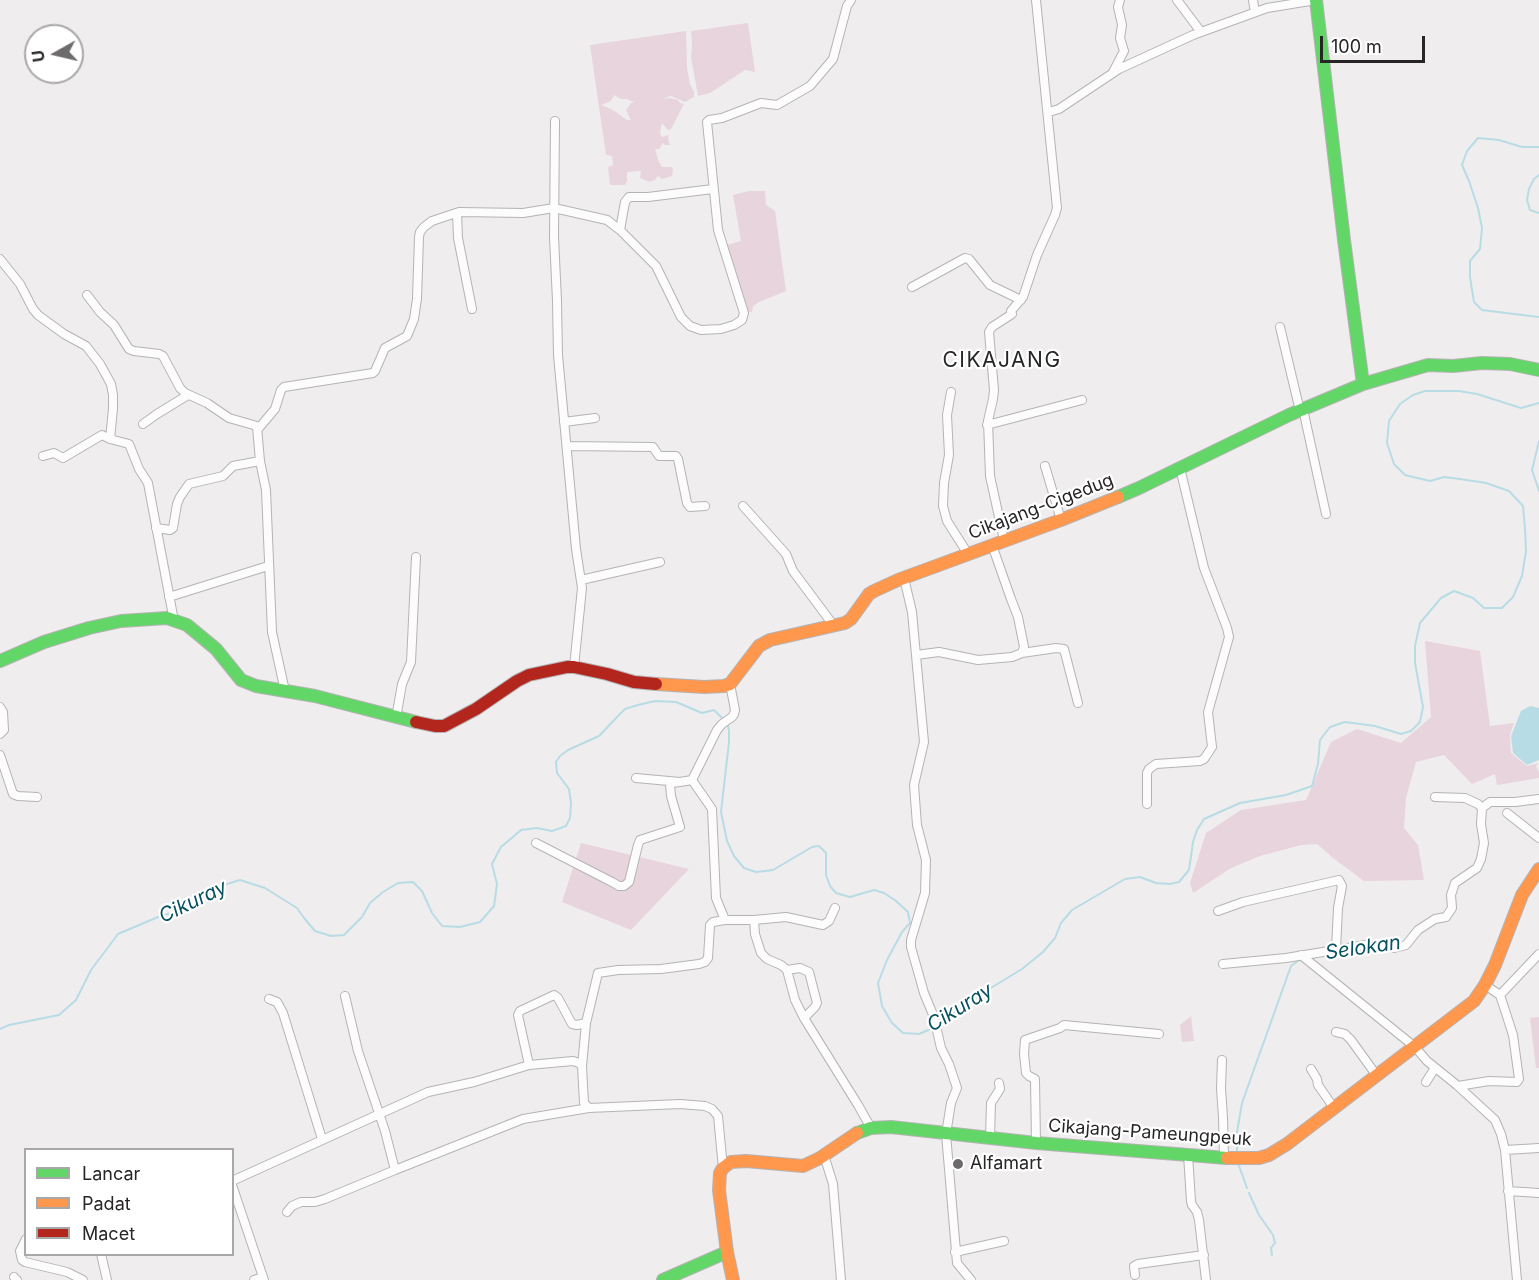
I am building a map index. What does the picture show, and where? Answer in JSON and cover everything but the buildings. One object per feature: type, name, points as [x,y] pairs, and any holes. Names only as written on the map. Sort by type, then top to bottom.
[{"type":"street","points":[[285,691],[273,637],[266,490],[260,461],[258,428],[276,406],[281,390],[284,387],[375,371],[385,348],[407,336],[410,331],[417,299],[420,232],[427,223],[457,213],[523,213],[554,208],[607,220],[656,266],[681,317],[690,326],[695,329],[710,330],[735,325],[742,320],[744,315],[719,234],[707,122],[761,103],[777,105],[810,86],[832,59],[850,0]]},
{"type":"street","points":[[1022,653],[1024,646],[1018,616],[1012,602],[998,543],[987,425],[994,396],[989,332],[992,327],[1012,314],[1011,311],[1021,300],[1037,255],[1057,212],[1036,0]]},
{"type":"street","points":[[1112,73],[1124,51],[1120,38],[1122,26],[1118,7],[1120,0]]},
{"type":"street","points":[[1177,0],[1201,32]]},
{"type":"street","points":[[1253,0],[1255,12]]},
{"type":"street","points":[[1048,112],[1059,109],[1112,73],[1201,32],[1276,6],[1316,0],[1363,384]]},
{"type":"street","points":[[555,121],[554,237],[558,355],[576,549],[582,588],[574,667]]},
{"type":"street","points":[[620,230],[628,197],[648,197],[713,189]]},
{"type":"street","points":[[457,213],[458,238],[472,309]]},
{"type":"street","points":[[912,287],[965,258],[990,285],[1021,300]]},
{"type":"street","points":[[0,259],[20,284],[29,305],[38,315],[64,334],[86,346],[100,364],[111,384],[113,395],[110,439]]},
{"type":"street","points":[[87,295],[98,310],[114,325],[129,349],[163,356],[180,388],[188,395],[207,403],[229,418],[258,428]]},
{"type":"street","points":[[1280,327],[1326,514]]},
{"type":"street","name":"Cikajang-Cigedug","points":[[730,684],[759,646],[770,640],[845,623],[851,619],[869,594],[904,578],[1061,520],[1139,488],[1302,410],[1363,384],[1428,365],[1510,364],[1539,370]]},
{"type":"street","points":[[951,392],[946,415],[949,455],[943,506],[947,521],[968,554]]},
{"type":"street","points":[[143,424],[188,395]]},
{"type":"street","points":[[987,425],[1082,400]]},
{"type":"street","points":[[564,422],[595,418]]},
{"type":"street","points":[[43,456],[54,453],[63,458],[102,435],[129,444],[139,469],[148,483],[174,621]]},
{"type":"street","points":[[567,447],[653,447],[659,456],[676,456],[687,503],[693,508],[705,506]]},
{"type":"street","points":[[156,528],[170,530],[173,528],[177,504],[189,484],[224,476],[233,466],[260,461]]},
{"type":"street","points":[[1045,466],[1061,520]]},
{"type":"street","points":[[1147,804],[1147,773],[1152,766],[1200,761],[1212,747],[1208,712],[1229,637],[1204,568],[1180,468]]},
{"type":"street","points":[[743,506],[786,554],[793,571],[834,626]]},
{"type":"street","points":[[396,718],[402,684],[411,662],[416,557]]},
{"type":"street","points":[[581,580],[660,562]]},
{"type":"street","points":[[169,597],[268,566]]},
{"type":"street","points":[[904,578],[912,612],[924,745],[914,788],[917,829],[926,856],[926,890],[910,947],[934,1017],[937,1034],[957,1088],[951,1103],[946,1134],[955,1252],[957,1263],[971,1280]]},
{"type":"street","points":[[0,661],[45,642],[121,621],[167,618],[187,625],[216,649],[241,680],[256,686],[315,696],[435,726],[444,726],[476,709],[516,681],[529,675],[574,667],[633,682],[704,687],[730,684],[735,710],[732,717],[717,730],[692,780]]},
{"type":"street","points":[[916,656],[939,652],[978,660],[1012,657],[1022,653],[1056,648],[1064,649],[1078,703]]},
{"type":"street","points":[[0,707],[3,712],[4,730],[0,734]]},
{"type":"street","points":[[0,755],[13,794],[37,796]]},
{"type":"street","points":[[636,778],[680,782]]},
{"type":"street","points":[[537,843],[619,886],[624,886],[629,882],[640,840],[680,827],[670,785],[692,780]]},
{"type":"street","points":[[692,780],[712,809],[716,898],[725,920]]},
{"type":"street","points":[[1435,797],[1465,798],[1482,808]]},
{"type":"street","points":[[1223,964],[1304,957],[1365,945],[1394,948],[1406,945],[1418,930],[1435,919],[1446,917],[1452,908],[1451,894],[1455,883],[1477,868],[1484,843],[1481,824],[1482,808],[1490,802],[1539,799]]},
{"type":"street","points":[[1508,813],[1539,838]]},
{"type":"street","name":"Cikajang-Pameungpeuk","points":[[723,1167],[731,1162],[746,1161],[803,1166],[858,1133],[871,1128],[891,1127],[1036,1143],[1188,1155],[1259,1158],[1269,1155],[1287,1144],[1472,1004],[1485,986],[1522,895],[1539,869]]},
{"type":"street","points":[[1218,910],[1339,880],[1342,886],[1338,908],[1336,949]]},
{"type":"street","points":[[588,1108],[584,1103],[582,1066],[586,1023],[598,973],[661,969],[705,962],[708,958],[710,925],[713,922],[786,917],[823,925],[829,921],[835,908]]},
{"type":"street","points":[[754,920],[755,934],[761,953],[766,959],[787,970],[795,999],[804,1018],[871,1128]]},
{"type":"street","points":[[1500,995],[1539,954]]},
{"type":"street","points":[[1304,957],[1415,1047],[1435,1068],[1495,1120],[1505,1150],[1517,1280]]},
{"type":"street","points":[[787,970],[800,968],[808,972],[817,1003],[804,1018]]},
{"type":"street","points":[[1458,1086],[1490,1081],[1517,1082],[1519,1079],[1513,1035],[1500,995],[1485,986]]},
{"type":"street","points":[[345,996],[358,1051],[387,1136],[395,1170]]},
{"type":"street","points":[[530,1065],[518,1015],[520,1011],[554,996],[558,998],[572,1024],[586,1023]]},
{"type":"street","points":[[269,999],[277,1002],[283,1013],[322,1139]]},
{"type":"street","points":[[1036,1143],[1035,1079],[1026,1072],[1024,1040],[1064,1025],[1159,1034]]},
{"type":"street","points":[[1336,1032],[1345,1034],[1351,1040],[1377,1076]]},
{"type":"street","points":[[1222,1060],[1221,1088],[1224,1118],[1232,1158]]},
{"type":"street","points":[[234,1182],[322,1139],[428,1092],[474,1082],[530,1065],[573,1061],[582,1066]]},
{"type":"street","points":[[1426,1082],[1435,1068]]},
{"type":"street","points":[[1311,1069],[1334,1108]]},
{"type":"street","points":[[990,1138],[991,1102],[1000,1089],[999,1083]]},
{"type":"street","points":[[287,1212],[292,1206],[301,1202],[325,1199],[523,1119],[588,1108],[680,1104],[705,1106],[712,1108],[718,1116],[723,1167],[720,1173],[719,1190],[733,1280]]},
{"type":"street","points":[[1505,1150],[1539,1148]]},
{"type":"street","points":[[824,1155],[833,1184],[841,1280]]},
{"type":"street","points":[[1188,1155],[1191,1201],[1199,1220],[1206,1280]]},
{"type":"street","points":[[234,1190],[261,1279]]},
{"type":"street","points":[[1508,1191],[1539,1193]]},
{"type":"street","points":[[955,1252],[1004,1241]]},
{"type":"street","points":[[24,1243],[20,1251],[22,1260],[25,1262],[67,1272],[83,1280]]},
{"type":"street","points":[[663,1280],[727,1252]]},
{"type":"street","points":[[1135,1275],[1134,1266],[1138,1264],[1204,1255]]},
{"type":"street","points":[[101,1256],[107,1280]]},
{"type":"shaded area","points":[[748,23],[755,72],[745,70],[710,93],[698,96],[691,58],[691,31]]},
{"type":"shaded area","points":[[686,31],[687,68],[694,97],[685,102],[671,96],[662,99],[671,98],[684,104],[671,129],[668,130],[662,123],[660,134],[662,137],[669,135],[670,145],[663,143],[659,149],[655,149],[662,167],[673,169],[672,176],[662,179],[658,176],[650,182],[640,178],[641,171],[627,172],[625,185],[610,185],[608,167],[613,165],[612,156],[606,155],[590,45]],"holes":[[[614,95],[634,102],[626,110],[631,120],[601,105],[611,101]]]},
{"type":"shaded area","points":[[749,191],[765,191],[766,205],[775,211],[786,291],[759,302],[753,306],[752,312],[747,312],[723,246],[741,241],[733,195]]},
{"type":"shaded area","points":[[1425,641],[1480,651],[1490,726],[1514,723],[1510,735],[1511,753],[1527,766],[1539,763],[1536,766],[1539,778],[1497,785],[1495,774],[1472,784],[1444,755],[1416,762],[1406,798],[1404,828],[1418,845],[1424,880],[1364,881],[1317,844],[1301,845],[1260,856],[1231,868],[1193,893],[1190,883],[1206,833],[1241,810],[1306,800],[1331,742],[1357,729],[1401,743],[1431,717]]},
{"type":"shaded area","points":[[581,843],[689,869],[631,930],[562,902]]},
{"type":"shaded area","points":[[1191,1016],[1194,1041],[1182,1042],[1180,1025]]},
{"type":"shaded area","points":[[1539,1017],[1539,1068],[1536,1068],[1530,1018]]},
{"type":"water","points":[[1530,706],[1539,708],[1539,760],[1527,765],[1513,753],[1511,736],[1521,711]]},
{"type":"waterway","name":"Cikuray","points":[[1539,147],[1522,147],[1499,140],[1478,138],[1467,151],[1462,165],[1478,208],[1482,228],[1480,249],[1470,261],[1474,302],[1482,310],[1539,317]]},
{"type":"waterway","name":"Selokan","points":[[1539,175],[1529,189],[1527,200],[1530,210],[1539,213]]},
{"type":"waterway","name":"Cikuray","points":[[938,1024],[1022,969],[1043,952],[1055,938],[1061,923],[1072,910],[1125,879],[1140,877],[1156,883],[1179,882],[1189,870],[1193,842],[1204,819],[1240,803],[1286,795],[1312,786],[1318,764],[1320,740],[1330,727],[1345,722],[1375,726],[1401,734],[1411,731],[1420,722],[1423,707],[1415,663],[1415,646],[1420,623],[1441,598],[1454,591],[1473,598],[1484,608],[1502,608],[1513,597],[1522,576],[1526,551],[1523,506],[1509,491],[1486,483],[1444,477],[1430,481],[1405,475],[1394,464],[1387,443],[1389,421],[1400,404],[1413,395],[1425,391],[1459,391],[1477,394],[1521,408],[1539,403]]},
{"type":"waterway","name":"Selokan","points":[[1539,441],[1532,470],[1539,491]]},
{"type":"waterway","name":"Cikuray","points":[[0,1029],[9,1025],[59,1015],[76,1000],[91,970],[118,934],[158,917],[195,906],[214,888],[240,880],[265,888],[297,908],[315,931],[331,936],[344,935],[362,917],[370,903],[398,883],[413,882],[422,891],[432,913],[442,926],[460,927],[480,922],[494,906],[497,884],[492,864],[501,847],[521,830],[537,828],[552,831],[566,826],[570,818],[569,789],[557,773],[556,762],[560,756],[599,736],[625,709],[655,701],[676,702],[702,713],[714,710],[723,719]]},
{"type":"waterway","name":"Cikuray","points":[[727,723],[729,742],[721,812],[727,841],[734,856],[744,868],[756,872],[773,870],[812,847],[819,846],[826,853],[826,875],[830,886],[836,893],[850,897],[874,890],[896,901],[908,912],[910,923],[902,932],[887,960],[878,983],[882,1006],[892,1023],[903,1033],[919,1034],[933,1028]]},
{"type":"waterway","name":"Selokan","points":[[1237,1154],[1237,1132],[1242,1103],[1291,966],[1299,960]]},
{"type":"waterway","name":"Selokan","points":[[1238,1163],[1247,1188]]},
{"type":"waterway","name":"Selokan","points":[[1249,1193],[1259,1215],[1273,1235],[1275,1243],[1271,1248],[1272,1255]]},
{"type":"traffic: fast","points":[[1316,0],[1363,384]]},
{"type":"traffic: fast","points":[[1118,497],[1289,415],[1363,384],[1428,365],[1510,364],[1539,370]]},
{"type":"traffic: fast","points":[[0,661],[44,642],[89,628],[121,621],[167,618],[187,625],[216,649],[241,680],[256,686],[315,696],[416,722]]},
{"type":"traffic: fast","points":[[857,1133],[871,1128],[891,1127],[1036,1143],[1227,1158]]},
{"type":"traffic: fast","points":[[663,1280],[727,1252]]},
{"type":"traffic: slow","points":[[656,684],[704,687],[730,684],[759,646],[770,640],[845,623],[874,591],[1118,497]]},
{"type":"traffic: slow","points":[[1227,1158],[1259,1158],[1287,1144],[1474,1001],[1495,965],[1522,895],[1539,869]]},
{"type":"traffic: slow","points":[[733,1280],[719,1190],[720,1173],[723,1168],[731,1162],[746,1161],[803,1166],[820,1158],[857,1133]]},
{"type":"traffic: jam","points":[[416,722],[444,726],[476,709],[529,675],[567,667],[607,674],[634,682],[656,684]]},
{"type":"place","name":"Alfamart","points":[[958,1164]]},
{"type":"district","name":"CIKAJANG","points":[[1002,361]]}]
